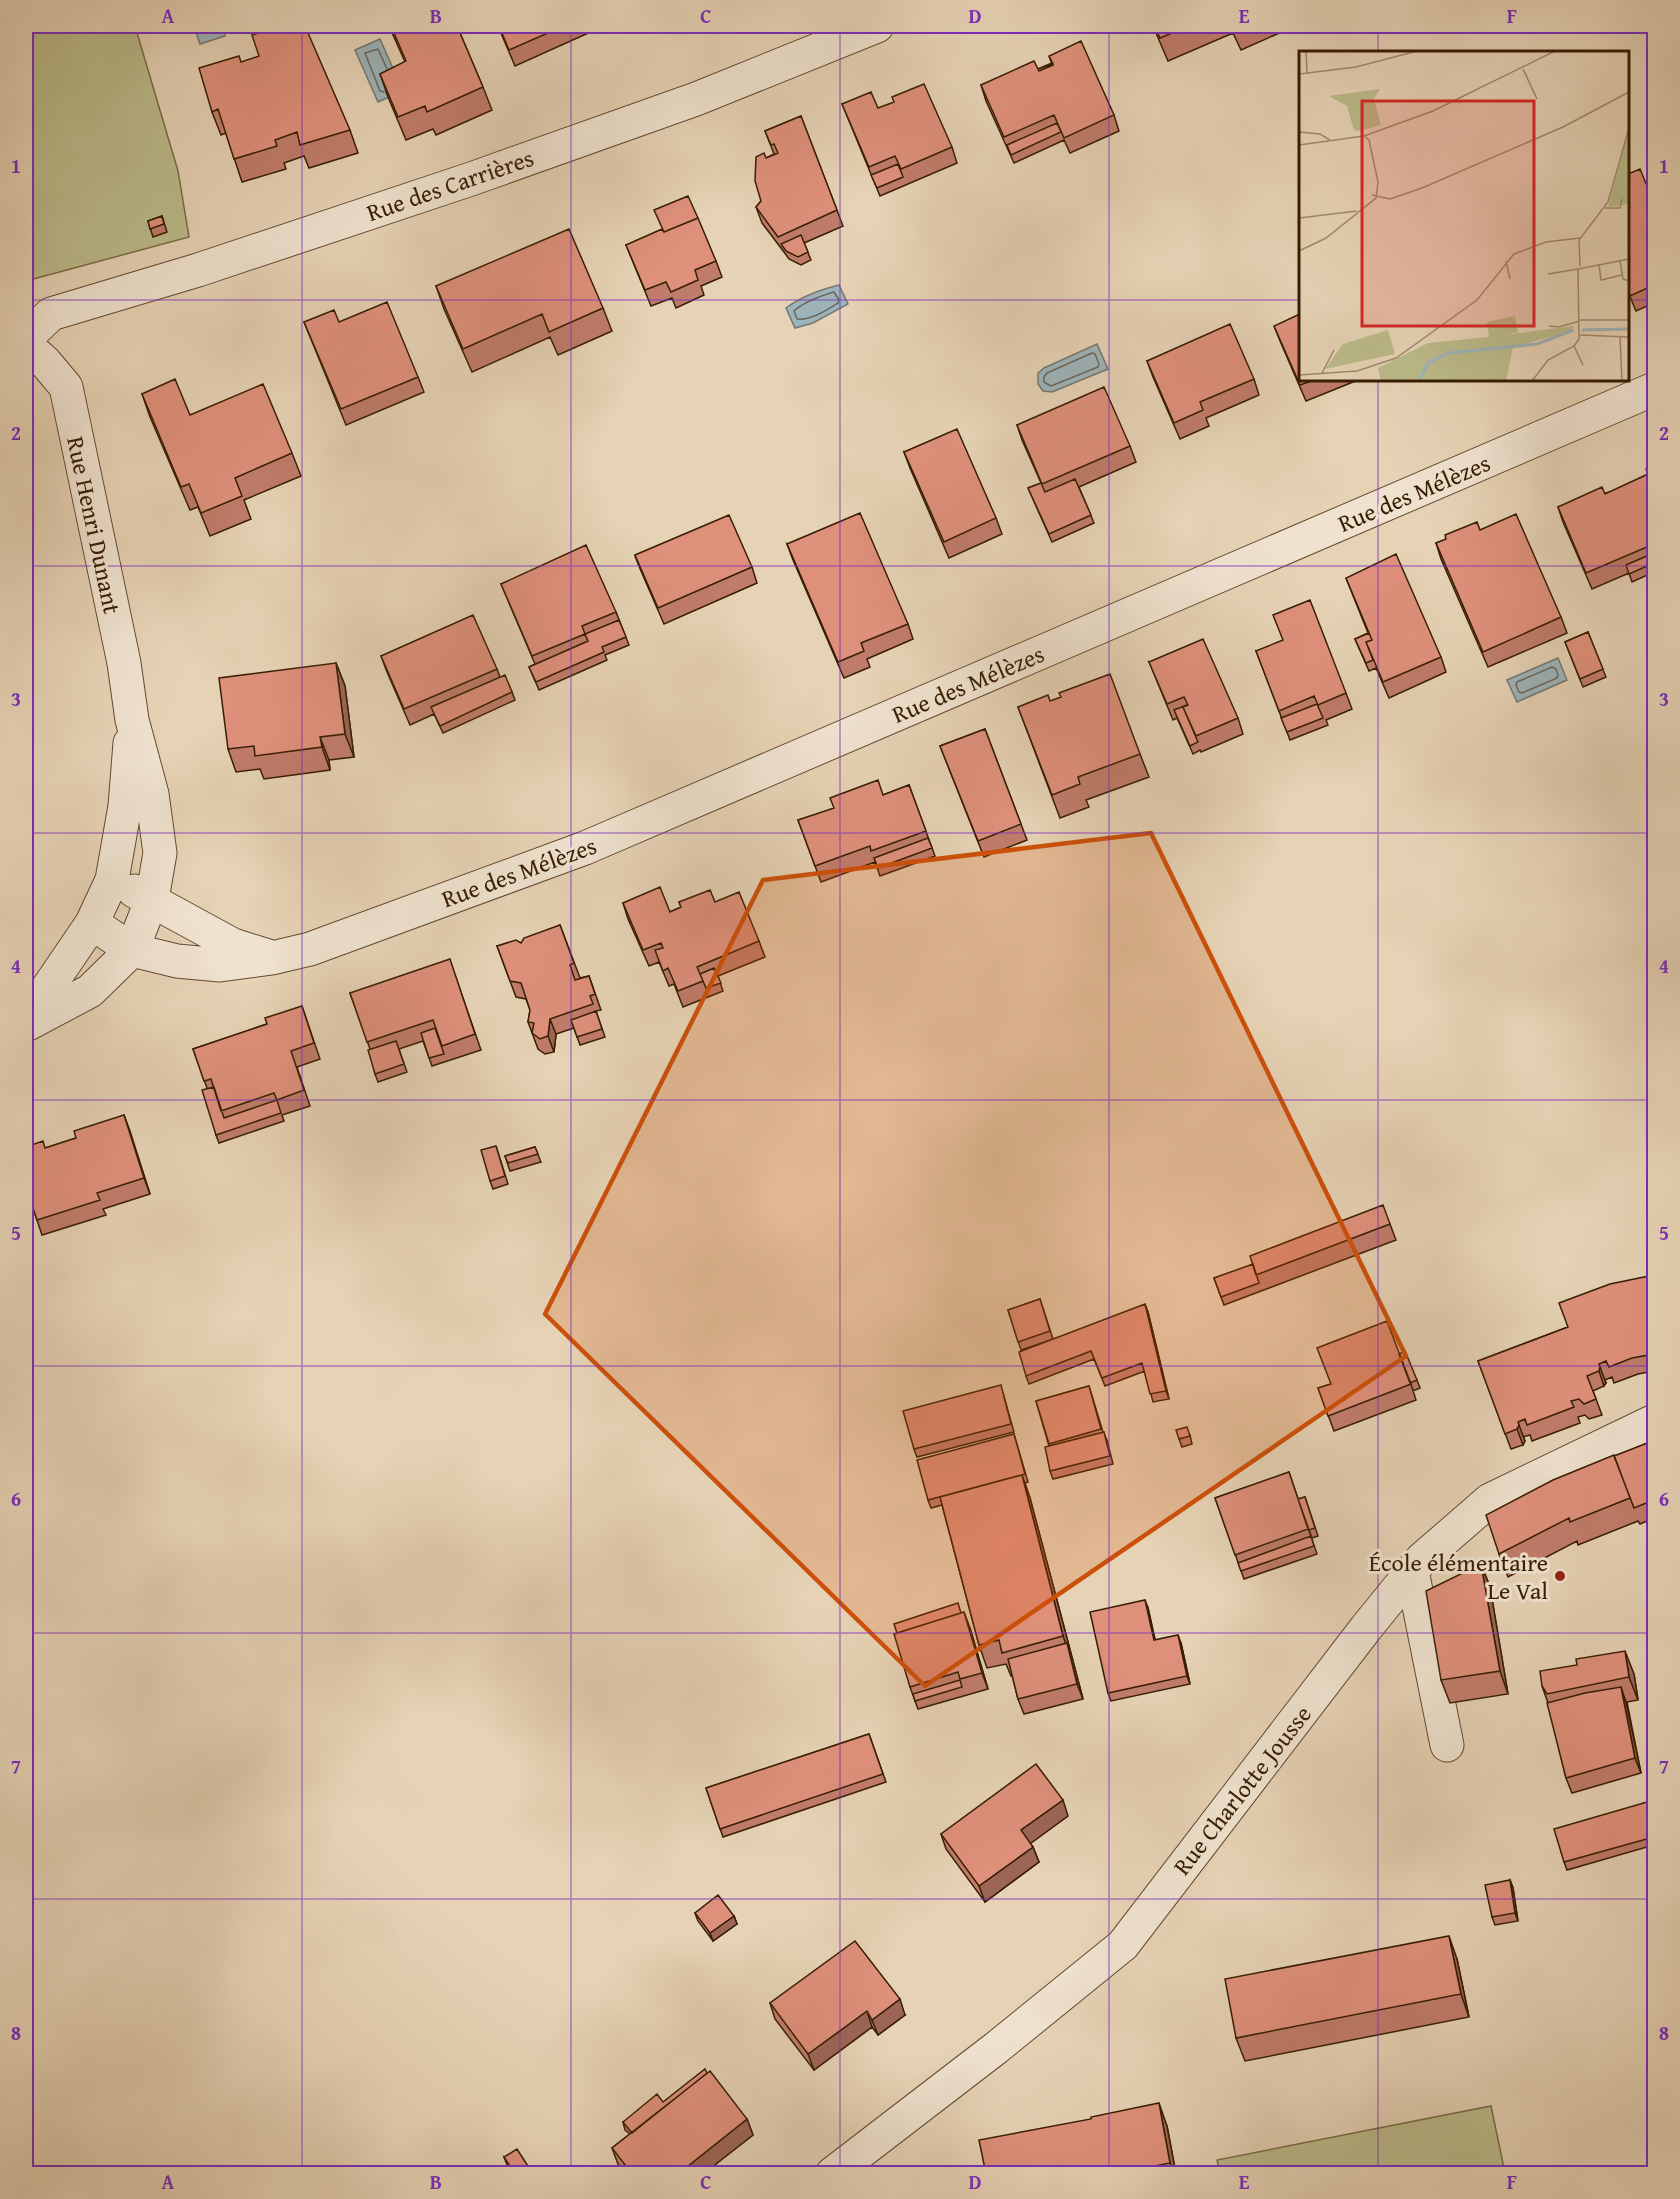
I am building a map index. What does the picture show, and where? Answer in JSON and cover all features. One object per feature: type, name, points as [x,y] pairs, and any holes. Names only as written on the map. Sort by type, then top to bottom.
[{"type":"street","name":"Rue des Carrières","points":[[26,339],[51,314],[198,270],[471,179],[696,99],[876,26]]},
{"type":"street","name":"Rue Henri Dunant","points":[[26,345],[45,362],[66,387],[124,663],[132,720],[152,794],[160,853],[152,899],[132,950],[90,991],[26,1025]]},
{"type":"street","name":"Rue des Mélèzes","points":[[92,923],[132,950],[177,961],[220,965],[272,958],[310,949],[585,848],[1654,389]]},
{"type":"street","name":"Rue Henri Dunant","points":[[26,1020],[92,923],[112,880],[125,806],[132,720]]},
{"type":"street","points":[[112,880],[152,899],[233,945],[272,958]]},
{"type":"street","name":"Rue Charlotte Jousse","points":[[832,2174],[996,2048],[1123,1945],[1245,1784],[1412,1571],[1490,1500],[1654,1421]]},
{"type":"street","points":[[1412,1571],[1447,1745]]},
{"type":"highlighted area","points":[[1151,833],[1406,1356],[925,1686],[545,1314],[763,880]]},
{"type":"shaded area","points":[[26,26],[135,26],[178,171],[189,237],[26,281]]},
{"type":"shaded area","points":[[1491,2106],[1505,2173],[1220,2173],[1217,2160]]},
{"type":"water","points":[[194,26],[222,26],[225,36],[200,44]]},
{"type":"water","points":[[380,39],[403,91],[378,102],[355,50]]},
{"type":"water","points":[[839,285],[848,304],[813,323],[795,328],[786,308],[811,294]]},
{"type":"water","points":[[1097,344],[1108,369],[1052,392],[1043,391],[1038,384],[1038,373],[1044,368]]},
{"type":"water","points":[[1558,658],[1567,680],[1517,702],[1507,680]]},
{"type":"building","points":[[281,26],[305,26],[350,130],[300,145],[297,132],[275,140],[277,146],[234,159],[218,109],[212,112],[199,68],[239,56],[241,62],[259,56],[252,35]]},
{"type":"building","points":[[391,26],[457,26],[483,87],[427,112],[425,106],[398,117],[380,74],[406,61]]},
{"type":"building","points":[[499,26],[564,26],[509,50]]},
{"type":"building","points":[[1154,26],[1189,26],[1160,38]]},
{"type":"building","points":[[1081,41],[1114,115],[1064,138],[1054,115],[1004,137],[981,85],[1034,61],[1039,71],[1053,64],[1049,56]]},
{"type":"building","points":[[1052,63],[1053,65],[1039,71],[1038,69]]},
{"type":"building","points":[[924,84],[952,147],[901,169],[895,156],[869,167],[842,104],[871,92],[878,108],[894,102],[892,97]]},
{"type":"building","points":[[801,116],[837,210],[778,237],[756,207],[761,201],[755,181],[756,157],[764,153],[766,158],[778,153],[774,144],[771,145],[765,131]]},
{"type":"building","points":[[1057,123],[1061,132],[1011,155],[1007,145]]},
{"type":"building","points":[[898,164],[903,177],[877,188],[871,175]]},
{"type":"building","points":[[1640,169],[1654,203],[1654,285],[1630,296],[1629,292],[1629,174]]},
{"type":"building","points":[[688,196],[698,218],[664,232],[654,210]]},
{"type":"building","points":[[162,216],[164,224],[150,229],[148,221]]},
{"type":"building","points":[[698,218],[716,261],[695,270],[698,280],[671,292],[666,282],[645,290],[626,245],[662,229],[664,232]]},
{"type":"building","points":[[569,229],[603,308],[549,332],[542,314],[463,349],[436,286]]},
{"type":"building","points":[[801,235],[808,252],[798,257],[786,251],[781,244]]},
{"type":"building","points":[[387,302],[418,377],[341,409],[304,322],[334,310],[339,322]]},
{"type":"building","points":[[1299,314],[1299,381],[1311,381],[1300,385],[1274,326]]},
{"type":"building","points":[[1230,324],[1254,379],[1200,402],[1203,410],[1174,423],[1147,361]]},
{"type":"building","points":[[175,379],[190,415],[263,384],[292,453],[235,478],[242,496],[201,513],[189,484],[181,487],[142,394]]},
{"type":"building","points":[[1104,387],[1130,446],[1042,484],[1017,425]]},
{"type":"building","points":[[957,429],[996,518],[944,542],[904,452]]},
{"type":"building","points":[[1650,467],[1654,479],[1654,544],[1586,573],[1558,507],[1602,487],[1605,494],[1648,474],[1646,469]]},
{"type":"building","points":[[1075,479],[1091,515],[1049,534],[1028,488],[1041,483],[1045,492]]},
{"type":"building","points":[[860,513],[908,624],[861,643],[864,651],[838,662],[787,544]]},
{"type":"building","points":[[1516,514],[1561,617],[1483,652],[1436,543],[1446,539],[1445,535],[1477,522],[1480,530]]},
{"type":"building","points":[[729,515],[752,567],[658,608],[635,555]]},
{"type":"building","points":[[586,545],[616,612],[582,626],[585,634],[532,656],[501,584]]},
{"type":"building","points":[[1654,553],[1654,563],[1629,574],[1626,565]]},
{"type":"building","points":[[1396,554],[1441,657],[1383,682],[1366,642],[1372,640],[1346,578]]},
{"type":"building","points":[[1310,600],[1346,693],[1318,705],[1314,696],[1279,711],[1256,651],[1283,640],[1273,615]]},
{"type":"building","points":[[473,615],[497,669],[404,709],[381,656]]},
{"type":"building","points":[[619,620],[626,637],[602,647],[604,652],[536,682],[529,667],[588,641],[585,634]]},
{"type":"building","points":[[1588,632],[1603,669],[1580,679],[1565,642]]},
{"type":"building","points":[[1369,633],[1372,640],[1366,642],[1373,660],[1366,663],[1355,639]]},
{"type":"building","points":[[1203,639],[1238,718],[1196,736],[1183,707],[1188,705],[1184,697],[1167,704],[1149,662]]},
{"type":"building","points":[[336,663],[345,734],[320,737],[322,747],[255,756],[254,746],[228,749],[219,678]]},
{"type":"building","points":[[1110,674],[1140,754],[1078,777],[1080,784],[1052,795],[1018,707],[1048,695],[1050,701],[1061,697],[1059,693]]},
{"type":"building","points":[[505,675],[512,692],[440,726],[431,707]]},
{"type":"building","points":[[1317,704],[1323,718],[1287,732],[1281,718]]},
{"type":"building","points":[[1187,705],[1183,707],[1198,742],[1190,746],[1174,710]]},
{"type":"building","points":[[985,729],[1021,824],[978,841],[940,746]]},
{"type":"building","points":[[878,780],[883,795],[909,785],[926,831],[871,851],[870,846],[815,866],[798,820],[834,808],[830,798]]},
{"type":"building","points":[[928,838],[932,848],[878,868],[874,858]]},
{"type":"building","points":[[660,887],[670,912],[681,907],[679,902],[710,890],[715,902],[739,892],[759,941],[697,967],[703,981],[678,991],[668,968],[663,971],[655,950],[663,948],[661,943],[643,950],[623,903]]},
{"type":"building","points":[[560,925],[574,963],[570,965],[575,980],[589,976],[595,994],[590,996],[593,1004],[550,1019],[548,1036],[540,1039],[532,1033],[534,1023],[528,1022],[530,1010],[521,983],[510,981],[497,946],[516,940],[521,943],[524,938]]},
{"type":"building","points":[[450,959],[475,1034],[442,1046],[433,1020],[367,1042],[350,993]]},
{"type":"building","points":[[714,968],[721,983],[706,988],[700,974]]},
{"type":"building","points":[[302,1006],[314,1043],[291,1051],[304,1090],[277,1100],[274,1093],[221,1111],[211,1079],[204,1081],[193,1049],[267,1024],[265,1018]]},
{"type":"building","points":[[596,1011],[602,1029],[577,1037],[571,1020]]},
{"type":"building","points":[[435,1028],[444,1054],[429,1058],[421,1033]]},
{"type":"building","points":[[396,1041],[404,1064],[375,1074],[368,1050]]},
{"type":"building","points":[[214,1087],[224,1118],[277,1100],[281,1113],[216,1135],[202,1090]]},
{"type":"building","points":[[124,1115],[144,1178],[97,1193],[100,1200],[37,1220],[26,1187],[26,1147],[43,1141],[45,1148],[76,1138],[74,1131]]},
{"type":"building","points":[[496,1146],[505,1176],[490,1181],[481,1150]]},
{"type":"building","points":[[535,1147],[538,1154],[508,1163],[505,1156]]},
{"type":"building","points":[[1383,1205],[1390,1224],[1256,1275],[1250,1256]]},
{"type":"building","points":[[1253,1264],[1259,1283],[1221,1297],[1214,1278]]},
{"type":"building","points":[[1654,1275],[1654,1354],[1632,1358],[1609,1367],[1606,1361],[1599,1364],[1599,1371],[1587,1376],[1596,1399],[1584,1404],[1579,1399],[1571,1401],[1574,1407],[1527,1425],[1525,1419],[1518,1422],[1517,1429],[1505,1434],[1478,1361],[1568,1327],[1559,1303],[1610,1284]]},
{"type":"building","points":[[1040,1299],[1050,1331],[1018,1342],[1008,1310]]},
{"type":"building","points":[[1145,1304],[1166,1391],[1150,1394],[1142,1363],[1102,1378],[1091,1351],[1026,1376],[1019,1352]]},
{"type":"building","points":[[1387,1321],[1411,1384],[1328,1416],[1318,1388],[1331,1384],[1317,1348]]},
{"type":"building","points":[[1405,1351],[1417,1380],[1410,1383],[1399,1354]]},
{"type":"building","points":[[1001,1385],[1011,1424],[914,1449],[903,1411]]},
{"type":"building","points":[[1089,1386],[1101,1429],[1049,1444],[1036,1401]]},
{"type":"building","points":[[1187,1427],[1190,1436],[1179,1439],[1176,1430]]},
{"type":"building","points":[[1104,1432],[1110,1456],[1050,1471],[1045,1447]]},
{"type":"building","points":[[1014,1434],[1025,1474],[928,1500],[917,1460]]},
{"type":"building","points":[[1654,1437],[1654,1453],[1649,1439]]},
{"type":"building","points":[[1650,1442],[1654,1454],[1654,1500],[1634,1508],[1614,1456]]},
{"type":"building","points":[[1614,1455],[1630,1498],[1570,1522],[1569,1518],[1499,1554],[1486,1515],[1553,1480]]},
{"type":"building","points":[[1289,1472],[1308,1529],[1235,1555],[1215,1498]]},
{"type":"building","points":[[1022,1475],[1063,1636],[1002,1653],[999,1640],[979,1645],[940,1497]]},
{"type":"building","points":[[1305,1497],[1315,1528],[1309,1530],[1298,1499]]},
{"type":"building","points":[[1311,1536],[1314,1546],[1241,1571],[1238,1563]]},
{"type":"building","points":[[1481,1564],[1500,1671],[1441,1680],[1426,1591]]},
{"type":"building","points":[[1145,1600],[1154,1640],[1178,1635],[1187,1676],[1108,1693],[1090,1612]]},
{"type":"building","points":[[958,1603],[961,1613],[897,1633],[894,1624]]},
{"type":"building","points":[[964,1612],[982,1673],[960,1679],[958,1672],[910,1687],[894,1634]]},
{"type":"building","points":[[1067,1643],[1077,1684],[1018,1699],[1008,1659]]},
{"type":"building","points":[[1625,1651],[1629,1677],[1547,1694],[1542,1686],[1540,1671],[1577,1665],[1576,1659]]},
{"type":"building","points":[[960,1680],[962,1687],[915,1701],[913,1694]]},
{"type":"building","points":[[1621,1687],[1635,1758],[1566,1778],[1547,1703]]},
{"type":"building","points":[[869,1734],[883,1774],[720,1829],[706,1788]]},
{"type":"building","points":[[1036,1764],[1063,1800],[1021,1830],[1033,1847],[979,1886],[941,1834]]},
{"type":"building","points":[[1654,1800],[1654,1837],[1564,1862],[1554,1829]]},
{"type":"building","points":[[1510,1880],[1515,1913],[1492,1917],[1485,1885]]},
{"type":"building","points":[[718,1895],[734,1916],[710,1933],[695,1913]]},
{"type":"building","points":[[1449,1936],[1461,1994],[1236,2038],[1225,1979]]},
{"type":"building","points":[[855,1941],[900,1999],[872,2020],[867,2011],[808,2054],[770,2003]]},
{"type":"building","points":[[705,2069],[707,2073],[632,2133],[623,2122],[657,2094],[663,2102]]},
{"type":"building","points":[[710,2071],[747,2119],[678,2174],[632,2174],[612,2148]]},
{"type":"building","points":[[1159,2103],[1170,2163],[1115,2174],[986,2174],[979,2140],[1091,2119],[1091,2117]]},
{"type":"building","points":[[517,2149],[533,2174],[515,2174],[504,2157]]},
{"type":"place","name":"École élémentaire Le Val","points":[[1560,1576]]}]
